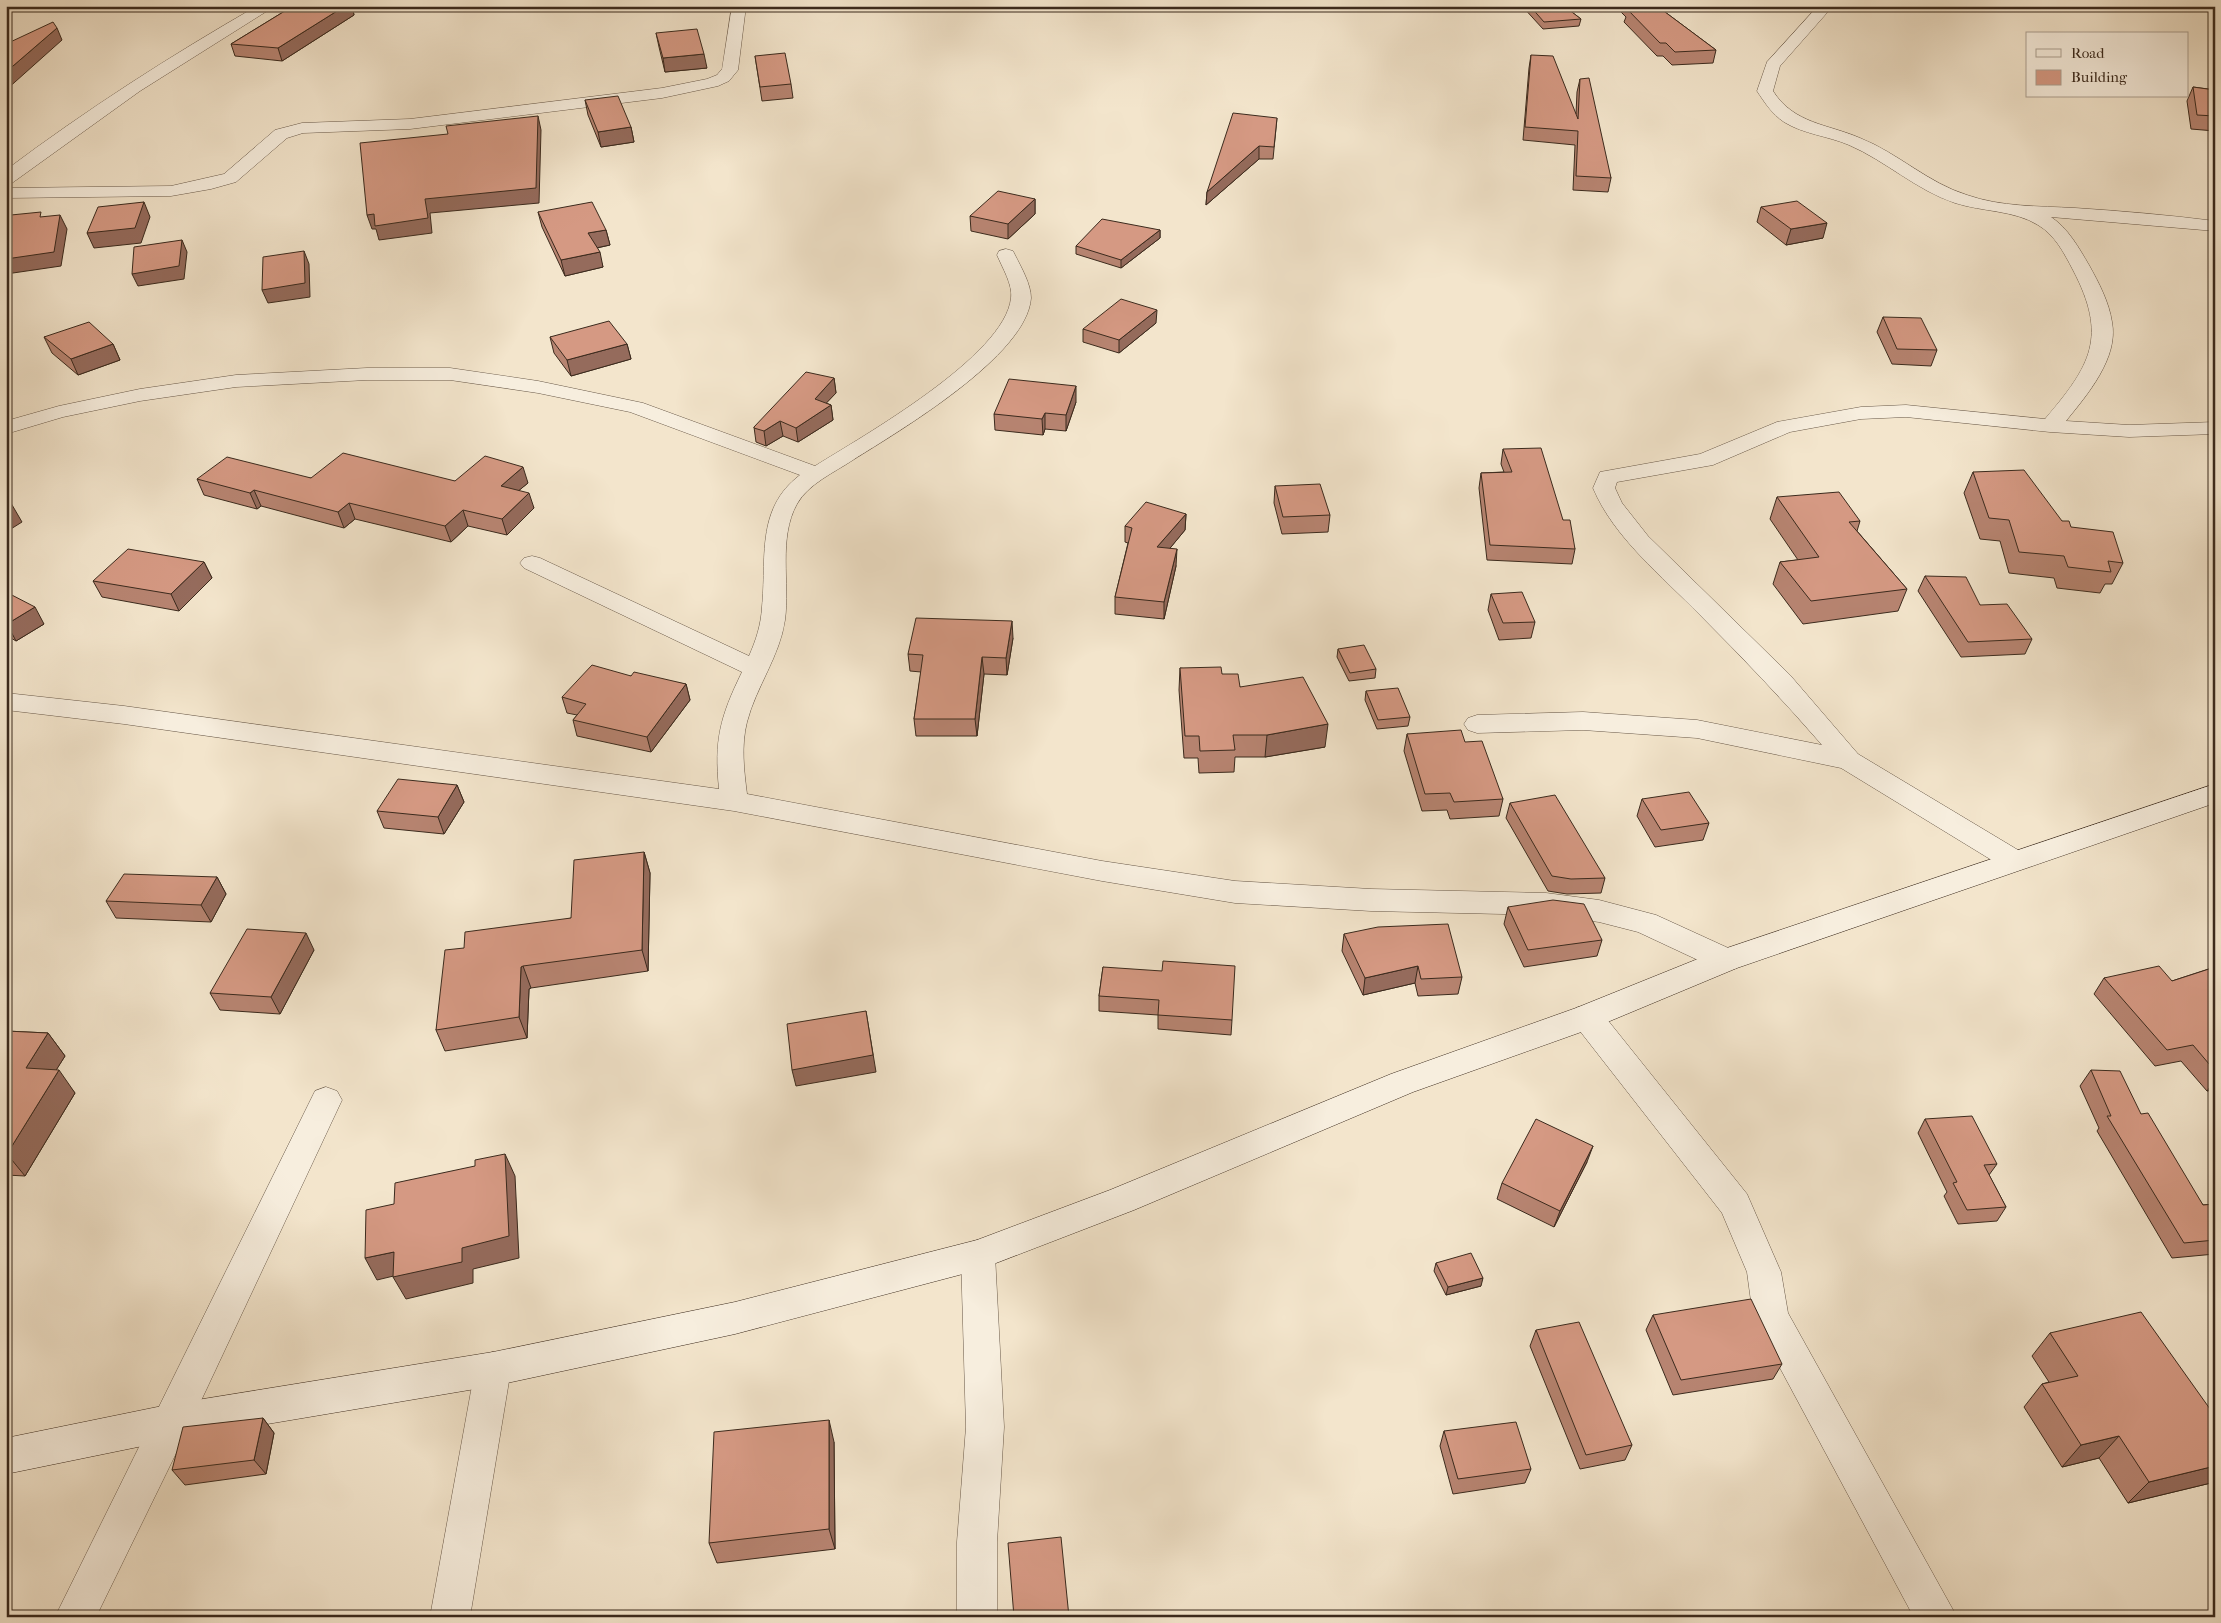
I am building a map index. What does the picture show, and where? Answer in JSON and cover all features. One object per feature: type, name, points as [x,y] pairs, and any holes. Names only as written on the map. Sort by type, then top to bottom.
[{"type":"street","points":[[6,179],[42,151],[145,80],[268,6]]},
{"type":"street","points":[[6,193],[171,191],[211,184],[230,178],[281,134],[302,128],[410,124],[476,117],[662,93],[712,83],[724,78],[730,70],[739,6]]},
{"type":"street","points":[[1826,6],[1773,65],[1765,91],[1773,107],[1784,117],[1837,134],[1872,150],[1933,189],[1962,200],[2028,212],[2163,219],[2215,226]]},
{"type":"street","points":[[2028,212],[2053,227],[2073,250],[2096,300],[2103,332],[2086,382],[2050,426]]},
{"type":"street","points":[[2053,227],[2068,213]]},
{"type":"street","points":[[734,801],[730,762],[731,736],[737,712],[773,624],[777,595],[775,534],[780,517],[795,491],[817,474],[936,396],[993,350],[1014,321],[1021,297],[1006,255]]},
{"type":"street","points":[[6,428],[59,412],[140,395],[236,381],[367,374],[450,374],[538,386],[636,407],[817,474]]},
{"type":"street","points":[[2074,397],[2129,430]]},
{"type":"street","points":[[2013,860],[1849,760],[1782,681],[1640,541],[1611,504],[1604,488],[1608,477],[1705,460],[1785,427],[1861,412],[1906,411],[2050,426],[2129,430],[2215,428]]},
{"type":"street","points":[[532,563],[756,669]]},
{"type":"street","points":[[6,701],[202,725],[734,801],[1102,871],[1236,892],[1370,900],[1546,904],[1598,911],[1646,923],[1726,960]]},
{"type":"street","points":[[1477,724],[1584,721],[1697,729],[1849,760]]},
{"type":"street","points":[[6,1456],[172,1422],[493,1369],[735,1318],[978,1255],[1122,1200],[1402,1083],[1587,1017],[1726,960],[2013,860],[2215,793]]},
{"type":"street","points":[[1587,1017],[1736,1204],[1764,1272],[1772,1316],[1925,1598],[1938,1617]]},
{"type":"street","points":[[75,1617],[172,1422],[326,1100]]},
{"type":"street","points":[[977,1617],[977,1542],[985,1427],[978,1255]]},
{"type":"street","points":[[450,1617],[493,1369]]},
{"type":"building","points":[[293,6],[345,6],[278,48],[231,44]]},
{"type":"building","points":[[1530,6],[1564,6],[1581,19],[1544,22]]},
{"type":"building","points":[[1630,6],[1657,6],[1716,50],[1675,52],[1666,43],[1660,43],[1627,9],[1632,9]]},
{"type":"building","points":[[53,22],[57,28],[6,72],[6,44]]},
{"type":"building","points":[[697,29],[704,54],[663,58],[656,33]]},
{"type":"building","points":[[785,53],[791,84],[760,87],[755,56]]},
{"type":"building","points":[[1531,55],[1553,56],[1578,119],[1580,79],[1589,78],[1611,178],[1576,176],[1578,131],[1525,127]]},
{"type":"building","points":[[2193,87],[2215,90],[2215,116],[2197,115]]},
{"type":"building","points":[[618,96],[631,127],[598,132],[585,100]]},
{"type":"building","points":[[1233,113],[1277,118],[1274,147],[1259,146],[1207,192]]},
{"type":"building","points":[[538,116],[536,188],[425,199],[428,218],[375,226],[374,214],[367,215],[360,143],[448,134],[446,126]]},
{"type":"building","points":[[998,191],[1035,199],[1008,224],[970,216]]},
{"type":"building","points":[[1797,201],[1827,223],[1791,229],[1761,207]]},
{"type":"building","points":[[144,202],[135,228],[87,233],[98,207]]},
{"type":"building","points":[[592,202],[606,230],[588,233],[600,252],[561,260],[538,212]]},
{"type":"building","points":[[41,212],[40,217],[60,215],[54,252],[6,259],[6,221],[9,220],[11,215]]},
{"type":"building","points":[[1102,219],[1160,230],[1121,260],[1076,246]]},
{"type":"building","points":[[182,240],[179,266],[132,274],[134,247]]},
{"type":"building","points":[[304,251],[305,283],[262,290],[263,257]]},
{"type":"building","points":[[1121,299],[1157,310],[1119,340],[1083,329]]},
{"type":"building","points":[[1883,317],[1921,318],[1937,350],[1897,349]]},
{"type":"building","points":[[609,321],[627,344],[567,360],[550,337]]},
{"type":"building","points":[[89,322],[113,344],[71,359],[44,337]]},
{"type":"building","points":[[806,372],[834,378],[815,399],[831,405],[796,428],[780,421],[764,431],[754,428],[754,427]]},
{"type":"building","points":[[1009,379],[1076,386],[1066,415],[1045,413],[1042,419],[994,414]]},
{"type":"building","points":[[1541,448],[1563,520],[1570,520],[1575,549],[1490,545],[1481,473],[1512,472],[1503,449]]},
{"type":"building","points":[[343,453],[455,481],[485,456],[523,467],[501,486],[529,493],[502,519],[463,510],[445,526],[349,503],[338,512],[254,490],[250,493],[197,479],[227,457],[311,478]]},
{"type":"building","points":[[2024,470],[2062,521],[2069,521],[2071,527],[2113,532],[2123,563],[2108,561],[2111,572],[2068,567],[2064,556],[2019,552],[2009,520],[1989,518],[1973,472]]},
{"type":"building","points":[[1320,484],[1330,515],[1283,517],[1275,486]]},
{"type":"building","points":[[1839,492],[1860,521],[1849,522],[1907,589],[1811,601],[1780,562],[1819,557],[1777,497]]},
{"type":"building","points":[[1146,502],[1186,514],[1157,547],[1177,549],[1164,602],[1115,597],[1132,528],[1125,526]]},
{"type":"building","points":[[128,549],[204,562],[171,594],[93,581]]},
{"type":"building","points":[[1925,576],[1966,577],[1980,605],[2007,604],[2032,639],[1968,642]]},
{"type":"building","points":[[6,592],[35,607],[7,624]]},
{"type":"building","points":[[1522,592],[1535,622],[1503,623],[1491,594]]},
{"type":"building","points":[[916,618],[1012,621],[1006,658],[982,657],[975,719],[914,719],[923,655],[908,654]]},
{"type":"building","points":[[1364,645],[1376,669],[1350,673],[1338,649]]},
{"type":"building","points":[[592,665],[631,676],[634,672],[686,684],[647,737],[573,720],[586,704],[562,697]]},
{"type":"building","points":[[1221,667],[1222,674],[1238,674],[1240,687],[1303,677],[1328,724],[1267,735],[1233,735],[1235,750],[1200,751],[1199,736],[1185,736],[1180,668]]},
{"type":"building","points":[[1398,688],[1410,717],[1378,720],[1366,691]]},
{"type":"building","points":[[1461,730],[1465,742],[1482,741],[1503,799],[1454,802],[1450,793],[1425,794],[1407,734]]},
{"type":"building","points":[[398,779],[457,785],[438,817],[377,811]]},
{"type":"building","points":[[1689,792],[1709,823],[1661,830],[1642,799]]},
{"type":"building","points":[[1555,795],[1605,878],[1571,879],[1552,876],[1510,803]]},
{"type":"building","points":[[644,852],[642,950],[523,966],[521,967],[519,1017],[436,1030],[445,950],[464,948],[465,932],[571,918],[574,860]]},
{"type":"building","points":[[124,874],[217,877],[201,905],[106,901]]},
{"type":"building","points":[[1553,900],[1584,904],[1602,940],[1528,950],[1508,907]]},
{"type":"building","points":[[1448,924],[1462,977],[1421,979],[1418,966],[1365,978],[1344,934],[1378,927]]},
{"type":"building","points":[[247,929],[306,933],[271,997],[210,993]]},
{"type":"building","points":[[1163,961],[1235,966],[1232,1020],[1158,1015],[1159,1000],[1099,996],[1103,967],[1162,971]]},
{"type":"building","points":[[2159,966],[2172,981],[2215,967],[2215,1071],[2193,1045],[2167,1050],[2104,978]]},
{"type":"building","points":[[866,1011],[873,1055],[792,1070],[787,1024]]},
{"type":"building","points":[[6,1031],[48,1033],[26,1068],[59,1070],[7,1154],[6,1154]]},
{"type":"building","points":[[2091,1070],[2120,1071],[2141,1114],[2148,1113],[2203,1205],[2215,1204],[2215,1240],[2184,1243],[2107,1116],[2111,1116]]},
{"type":"building","points":[[1972,1116],[1997,1164],[1984,1165],[2006,1207],[1967,1210],[1953,1183],[1957,1182],[1925,1119]]},
{"type":"building","points":[[1536,1119],[1593,1146],[1560,1211],[1502,1183]]},
{"type":"building","points":[[505,1154],[509,1236],[462,1248],[462,1262],[393,1277],[394,1252],[365,1258],[366,1210],[394,1204],[395,1183],[475,1166],[475,1160]]},
{"type":"building","points":[[1471,1253],[1483,1278],[1448,1287],[1436,1263]]},
{"type":"building","points":[[1751,1299],[1782,1364],[1681,1380],[1653,1315]]},
{"type":"building","points":[[2141,1312],[2215,1416],[2215,1466],[2149,1482],[2119,1436],[2081,1445],[2042,1384],[2078,1376],[2050,1333]]},
{"type":"building","points":[[1579,1322],[1632,1445],[1586,1455],[1536,1330]]},
{"type":"building","points":[[263,1418],[254,1460],[172,1470],[183,1427]]},
{"type":"building","points":[[829,1420],[829,1529],[709,1543],[714,1432]]},
{"type":"building","points":[[1516,1422],[1531,1469],[1458,1479],[1444,1431]]},
{"type":"building","points":[[1061,1537],[1069,1617],[1014,1617],[1008,1543]]}]
